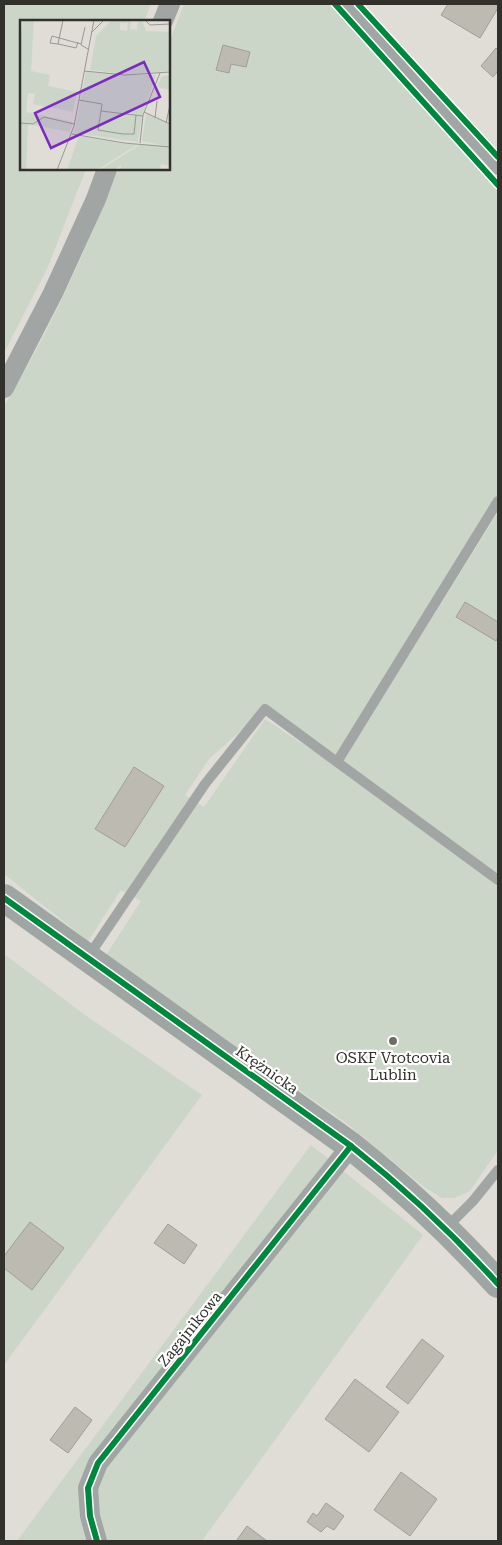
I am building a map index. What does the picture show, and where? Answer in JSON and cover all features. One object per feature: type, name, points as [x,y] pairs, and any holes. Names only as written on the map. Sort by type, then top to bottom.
[{"type":"street","points":[[163,20],[170,4]]},
{"type":"street","points":[[4,388],[53,293],[107,170]]},
{"type":"street","name":"Krężnicka","points":[[4,898],[351,1146],[387,1175],[446,1228],[498,1284]]},
{"type":"street","name":"Zagajnikowa","points":[[97,1541],[90,1516],[88,1488],[98,1463],[351,1146]]},
{"type":"lane","points":[[347,4],[498,170]]},
{"type":"lane","points":[[337,762],[498,501]]},
{"type":"lane","points":[[88,958],[205,784],[265,709],[498,880]]},
{"type":"lane","points":[[446,1228],[473,1201],[498,1170]]},
{"type":"green space","points":[[4,4],[151,4],[144,20],[20,20],[20,170],[86,170],[47,269],[4,353]]},
{"type":"green space","points":[[184,4],[330,4],[498,191],[498,498],[337,762],[265,709],[209,759],[185,795],[204,807],[265,719],[339,768],[498,512],[498,1150],[470,1191],[454,1198],[442,1198],[424,1187],[346,1123],[106,955],[141,901],[121,890],[88,941],[4,874],[4,406],[52,320],[93,230],[118,170],[170,170],[170,40]]},
{"type":"green space","points":[[4,954],[85,1015],[202,1095],[4,1365]]},
{"type":"green space","points":[[311,1145],[423,1235],[202,1541],[17,1541]]},
{"type":"building","points":[[448,4],[498,4],[498,8],[480,38],[441,15]]},
{"type":"building","points":[[223,45],[250,52],[246,67],[231,64],[229,73],[216,70]]},
{"type":"building","points":[[496,48],[498,50],[498,71],[493,77],[481,66]]},
{"type":"building","points":[[465,602],[498,622],[498,637],[496,641],[456,617]]},
{"type":"building","points":[[134,767],[164,786],[125,847],[95,829]]},
{"type":"building","points":[[30,1222],[64,1248],[32,1290],[4,1268],[4,1256]]},
{"type":"building","points":[[168,1224],[197,1245],[184,1264],[154,1243]]},
{"type":"building","points":[[422,1339],[444,1356],[408,1404],[386,1387]]},
{"type":"building","points":[[355,1379],[399,1412],[369,1452],[325,1419]]},
{"type":"building","points":[[75,1407],[92,1420],[68,1453],[50,1440]]},
{"type":"building","points":[[401,1472],[437,1499],[410,1536],[374,1510]]},
{"type":"building","points":[[326,1503],[344,1516],[334,1530],[327,1526],[321,1532],[307,1522],[313,1513],[317,1516]]},
{"type":"building","points":[[247,1526],[267,1541],[236,1541]]},
{"type":"cycle path","points":[[335,4],[498,185]]},
{"type":"cycle path","points":[[358,4],[498,157]]},
{"type":"cycle path","points":[[4,898],[351,1146],[427,1212],[498,1284]]},
{"type":"cycle path","points":[[97,1541],[90,1516],[88,1488],[98,1463],[351,1146]]},
{"type":"place","name":"OSKF Vrotcovia Lublin","points":[[393,1041]]}]
